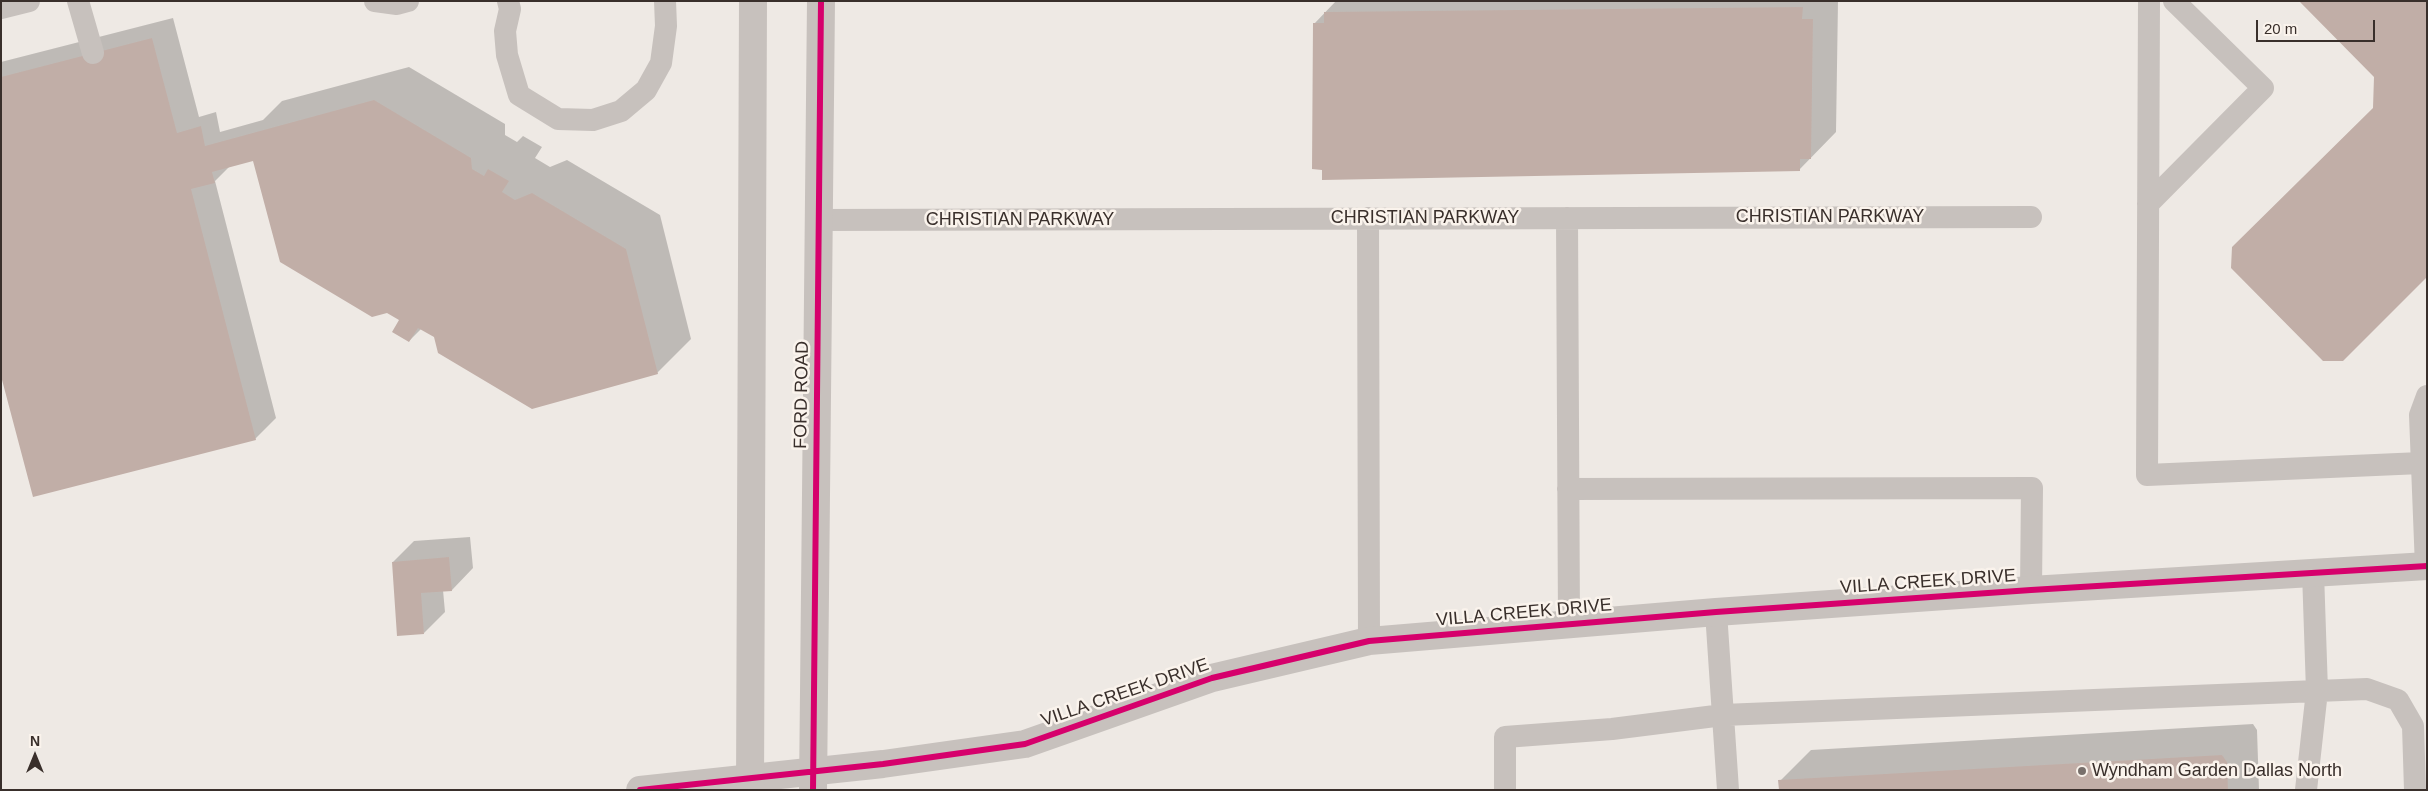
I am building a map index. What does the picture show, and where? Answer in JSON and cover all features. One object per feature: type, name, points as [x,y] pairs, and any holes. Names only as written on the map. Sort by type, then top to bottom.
[{"type":"street","points":[[750,784],[753,1]]},
{"type":"street","name":"FORD ROAD","points":[[814,780],[821,1]]},
{"type":"street","name":"VILLA CREEK DRIVE","points":[[640,790],[814,780],[1025,744],[1212,678],[1369,641],[1716,612],[2031,590],[2426,566]]},
{"type":"lane","points":[[1,8],[29,1]]},
{"type":"lane","points":[[78,1],[92,53]]},
{"type":"lane","points":[[375,1],[397,4],[408,1]]},
{"type":"lane","points":[[508,1],[510,9],[505,31],[506,55],[519,96],[558,118],[593,120],[621,111],[646,90],[661,63],[666,26],[665,1]]},
{"type":"lane","points":[[2149,1],[2147,475],[2422,462]]},
{"type":"lane","points":[[2148,204],[2263,88],[2174,1]]},
{"type":"lane","name":"CHRISTIAN PARKWAY","points":[[819,220],[2031,216]]},
{"type":"lane","points":[[1368,218],[1369,641]]},
{"type":"lane","points":[[1567,218],[1569,624]]},
{"type":"lane","points":[[2426,566],[2420,415],[2427,396]]},
{"type":"lane","points":[[1568,489],[2032,488],[2031,590]]},
{"type":"lane","points":[[2306,790],[2317,691],[2313,572]]},
{"type":"lane","points":[[1716,612],[1728,790]]},
{"type":"lane","points":[[1505,790],[1505,737],[1612,729],[1723,714],[2366,689],[2398,700],[2413,726],[2415,790]]},
{"type":"building","points":[[2299,1],[2427,1],[2427,277],[2343,361],[2323,361],[2231,268],[2232,247],[2373,108],[2374,77]]},
{"type":"building","points":[[1803,7],[1802,19],[1813,19],[1811,159],[1800,159],[1800,171],[1322,180],[1322,170],[1312,169],[1313,23],[1324,23],[1324,12]]},
{"type":"building","points":[[152,38],[177,133],[201,126],[205,146],[374,100],[471,158],[472,169],[484,176],[488,169],[509,181],[502,192],[515,200],[532,193],[626,249],[658,374],[532,409],[438,353],[434,337],[418,328],[409,342],[392,332],[399,320],[387,313],[372,317],[280,262],[253,161],[212,172],[215,183],[191,189],[256,440],[33,497],[1,376],[1,77]]},
{"type":"building","points":[[449,557],[452,591],[421,593],[424,634],[397,636],[392,562]]},
{"type":"building","name":"Wyndham Garden Dallas North","points":[[2222,755],[2227,762],[2228,790],[1779,790],[1778,780]]},
{"type":"cycle path","points":[[813,790],[821,1]]},
{"type":"cycle path","points":[[640,790],[883,764],[1025,744],[1212,678],[1369,641],[1716,612],[2031,590],[2427,566]]},
{"type":"place","name":"Wyndham Garden Dallas North","points":[[2082,771]]}]
